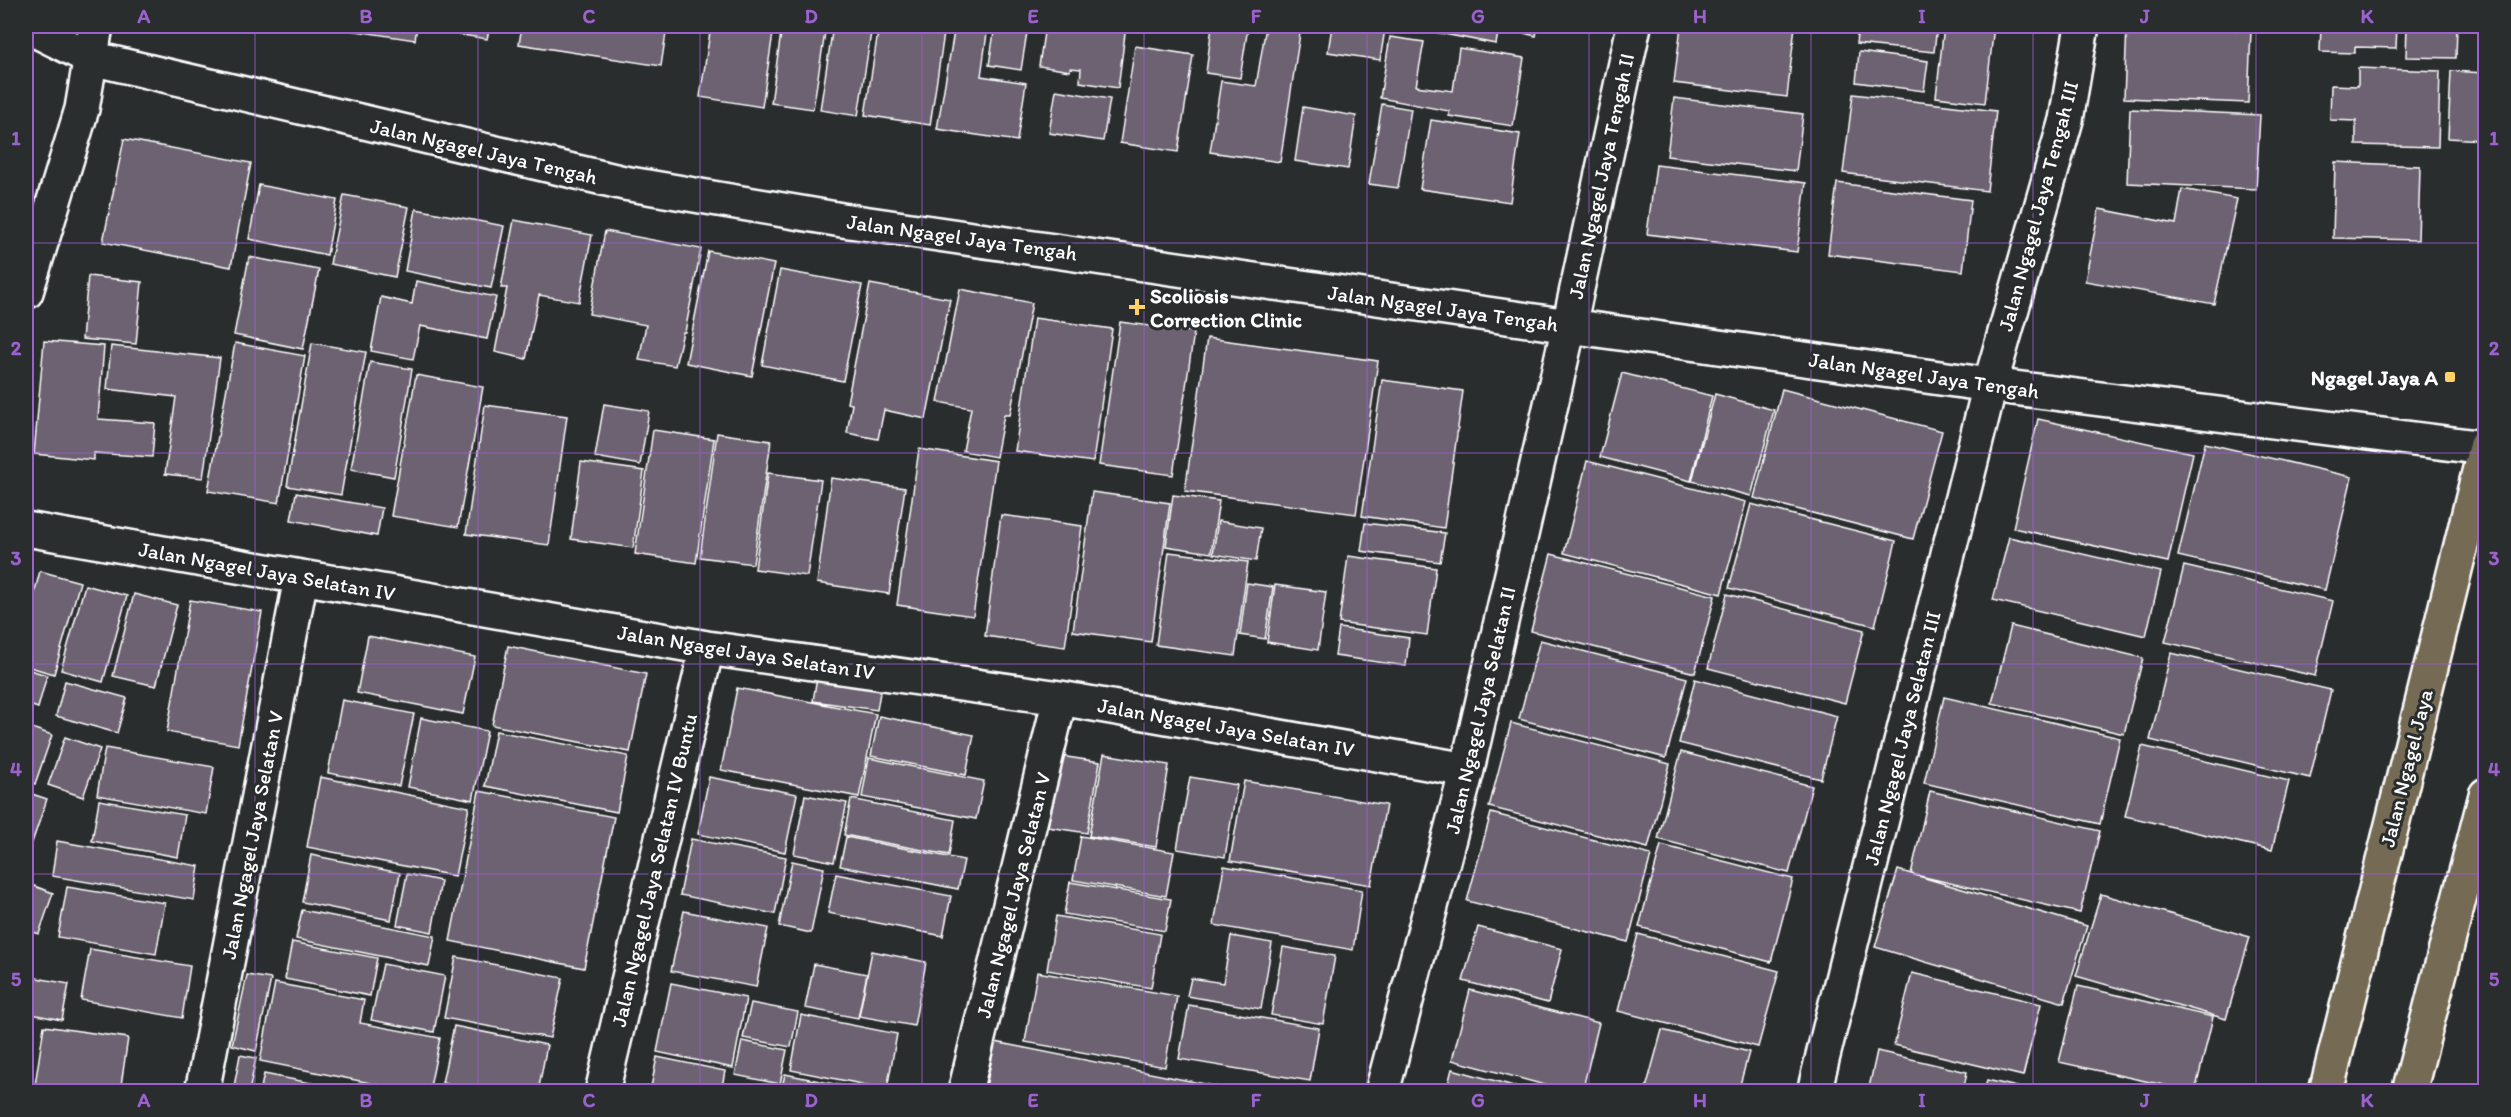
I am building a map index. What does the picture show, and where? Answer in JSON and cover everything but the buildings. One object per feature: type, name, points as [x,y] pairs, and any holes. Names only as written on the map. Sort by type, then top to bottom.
[{"type":"main road","name":"Jalan Ngagel Jaya","points":[[2326,1092],[2485,446]]},
{"type":"main road","points":[[2409,1092],[2486,795]]},
{"type":"street","name":"Jalan Ngagel Jaya Tengah","points":[[27,26],[91,58],[624,183],[854,222],[1569,326],[1990,385],[2485,446]]},
{"type":"street","points":[[26,292],[82,109],[96,26]]},
{"type":"street","name":"Jalan Ngagel Jaya Tengah II","points":[[1569,326],[1634,26]]},
{"type":"street","name":"Jalan Ngagel Jaya Tengah III","points":[[1990,385],[2066,120],[2082,26]]},
{"type":"street","name":"Jalan Ngagel Jaya Selatan II","points":[[1382,1092],[1467,770],[1569,326]]},
{"type":"street","name":"Jalan Ngagel Jaya Selatan III","points":[[1814,1092],[1990,385]]},
{"type":"street","name":"Jalan Ngagel Jaya Selatan IV","points":[[26,529],[707,648],[1060,698],[1467,770]]},
{"type":"street","name":"Jalan Ngagel Jaya Selatan V","points":[[202,1092],[301,578]]},
{"type":"street","name":"Jalan Ngagel Jaya Selatan IV Buntu","points":[[602,1092],[707,648]]},
{"type":"street","name":"Jalan Ngagel Jaya Selatan V","points":[[965,1092],[1060,698]]},
{"type":"place","name":"Scoliosis Correction Clinic","points":[[1137,307]]},
{"type":"place","name":"Ngagel Jaya A","points":[[2450,377]]}]
